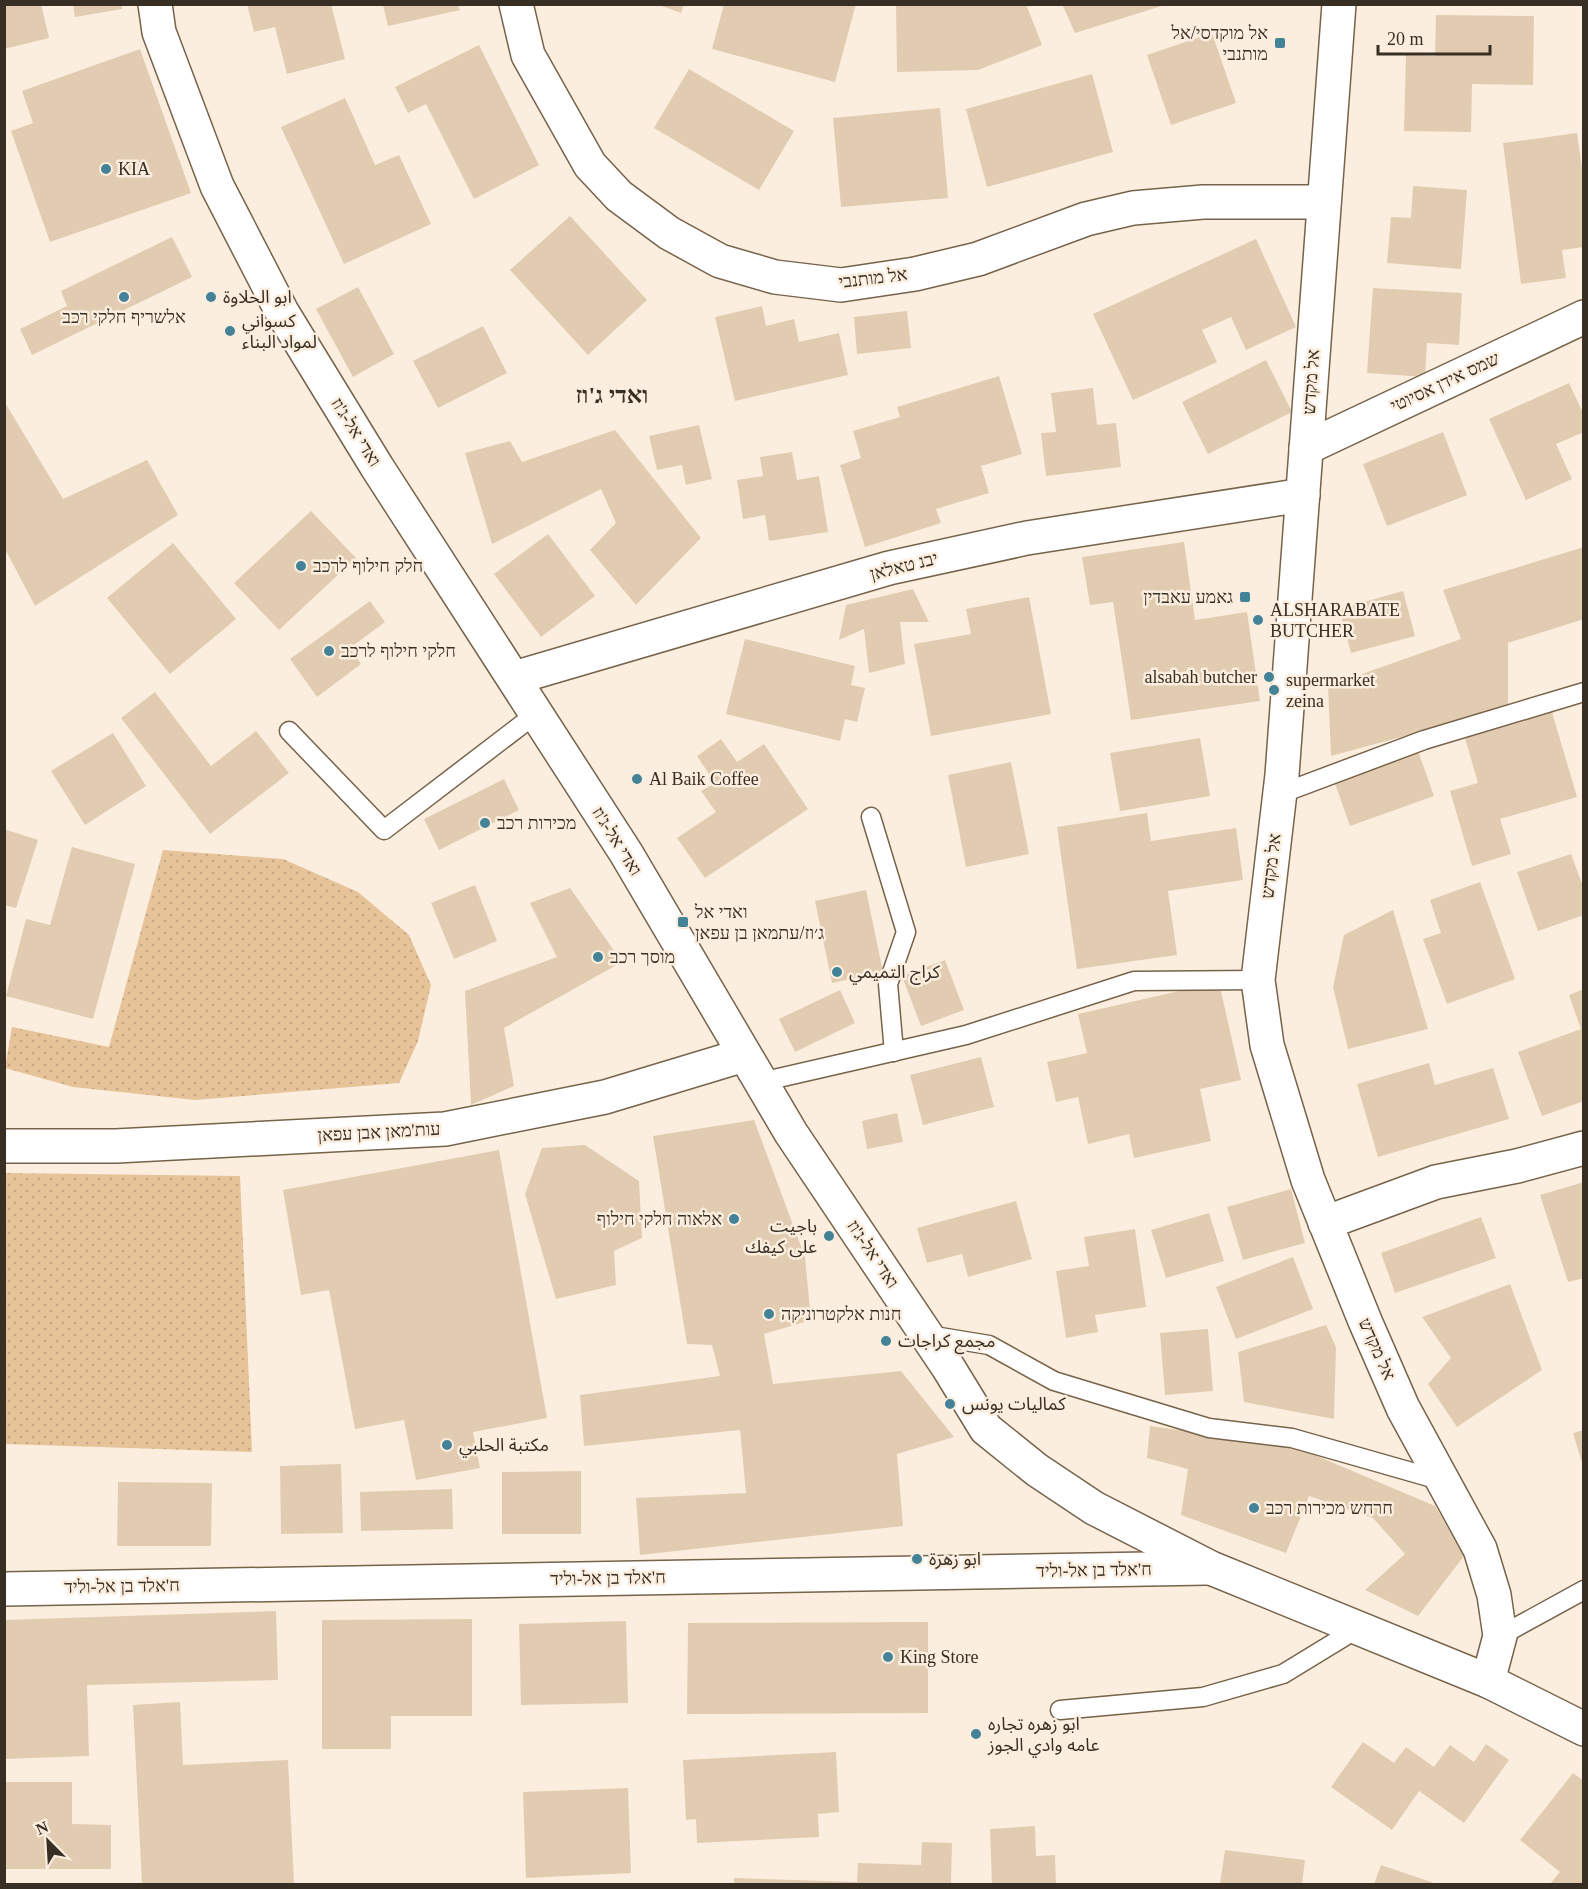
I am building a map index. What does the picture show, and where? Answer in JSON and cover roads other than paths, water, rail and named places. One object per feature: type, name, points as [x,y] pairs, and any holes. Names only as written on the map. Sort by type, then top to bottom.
[{"type":"street","name":"ואדי אל-ג'וז","points":[[155,4],[159,32],[217,186],[282,312],[377,467],[626,853],[791,1133],[927,1335],[986,1429],[1037,1470],[1094,1508],[1211,1568]]},
{"type":"street","name":"אל מותנבי","points":[[516,4],[528,55],[590,165],[619,196],[669,233],[720,261],[775,277],[842,285],[915,274],[978,259],[1086,219],[1134,208],[1203,202],[1324,202]]},
{"type":"street","name":"אל מקדש","points":[[1339,4],[1280,794],[1258,980],[1267,1045],[1308,1180],[1365,1322],[1403,1407],[1480,1549],[1494,1595],[1500,1636],[1488,1681]]},
{"type":"street","name":"שמס אידן אסיוטי","points":[[1306,448],[1584,316]]},
{"type":"street","name":"יבנ טאלאן","points":[[514,678],[889,568],[1027,538],[1303,495]]},
{"type":"street","name":"עות'מאן אבן עפאן","points":[[4,1146],[116,1146],[445,1129],[753,1068]]},
{"type":"street","points":[[1325,1223],[1436,1182],[1517,1166],[1584,1148]]},
{"type":"street","points":[[1211,1568],[1488,1681],[1584,1729]]},
{"type":"street","name":"ח'אלד בן אל-וליד","points":[[4,1588],[1211,1568]]},
{"type":"lane","points":[[1280,794],[1424,740],[1584,692]]},
{"type":"lane","points":[[289,731],[384,830],[537,713]]},
{"type":"lane","points":[[871,817],[906,933],[888,984],[894,1052]]},
{"type":"lane","points":[[753,1068],[894,1052],[966,1035],[1134,981],[1258,980]]},
{"type":"lane","points":[[927,1335],[988,1345],[1054,1381],[1209,1428],[1292,1438],[1443,1481]]},
{"type":"lane","points":[[1500,1636],[1584,1590]]},
{"type":"lane","points":[[1060,1710],[1203,1697],[1283,1674],[1360,1627]]},
{"type":"place","name":"אל מוקדסי/אל מותנבי","points":[[1280,43]]},
{"type":"place","name":"KIA","points":[[106,169]]},
{"type":"place","name":"אלשריף חלקי רכב","points":[[124,297]]},
{"type":"place","name":"ابو الحلاوة","points":[[211,297]]},
{"type":"place","name":"كسواني لمواد البناء","points":[[230,331]]},
{"type":"place","name":"חלק חילוף לרכב","points":[[301,566]]},
{"type":"place","name":"גאמע עאבדין","points":[[1245,597]]},
{"type":"place","name":"ALSHARABATE BUTCHER","points":[[1258,620]]},
{"type":"place","name":"חלקי חילוף לרכב","points":[[329,651]]},
{"type":"place","name":"alsabah butcher","points":[[1269,677]]},
{"type":"place","name":"supermarket zeina","points":[[1274,690]]},
{"type":"place","name":"Al Baik Coffee","points":[[637,779]]},
{"type":"place","name":"מכירות רכב","points":[[485,823]]},
{"type":"place","name":"ואדי אל ג׳וז/עתמאן בן עפאן","points":[[683,922]]},
{"type":"place","name":"מוסך רכב","points":[[598,957]]},
{"type":"place","name":"كراج التميمي","points":[[837,972]]},
{"type":"place","name":"אלאוה חלקי חילוף","points":[[734,1219]]},
{"type":"place","name":"باجيت على كيفك","points":[[829,1236]]},
{"type":"place","name":"חנות אלקטרוניקה","points":[[769,1314]]},
{"type":"place","name":"مجمع كراجات","points":[[886,1341]]},
{"type":"place","name":"كماليات يونس","points":[[950,1404]]},
{"type":"place","name":"مكتبة الحلبي","points":[[447,1445]]},
{"type":"place","name":"חרחש מכירות רכב","points":[[1254,1508]]},
{"type":"place","name":"ابو زهرة","points":[[917,1559]]},
{"type":"place","name":"King Store","points":[[888,1657]]},
{"type":"place","name":"ابو زهره تجاره عامه وادي الجوز","points":[[976,1734]]},
{"type":"district","name":"ואדי ג'וז","points":[[612,395]]}]
